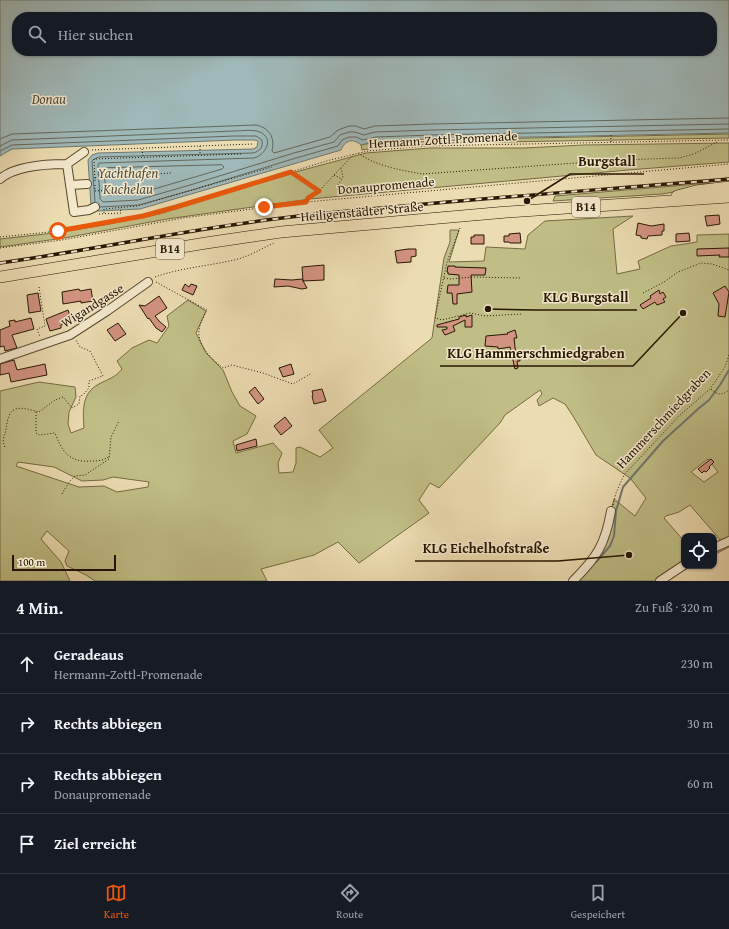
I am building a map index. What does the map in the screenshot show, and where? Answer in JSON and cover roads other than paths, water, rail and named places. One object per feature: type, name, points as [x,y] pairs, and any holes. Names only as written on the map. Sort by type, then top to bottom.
[{"type":"main road","points":[[653,202],[696,190],[729,187]]},
{"type":"main road","name":"Heiligenstädter Straße","points":[[0,277],[281,232],[507,212],[729,197]]},
{"type":"street","points":[[0,179],[3,176],[20,169],[36,165],[68,164],[84,152]]},
{"type":"street","points":[[68,164],[74,212],[92,209]]},
{"type":"street","points":[[70,185],[87,184]]},
{"type":"street","name":"Wigandgasse","points":[[0,359],[70,334],[152,282]]},
{"type":"street","points":[[573,581],[590,564],[602,544],[608,529],[611,511]]},
{"type":"street","points":[[717,546],[729,540]]},
{"type":"street","points":[[660,581],[681,567]]},
{"type":"water","name":"Donau","points":[[0,0],[729,0],[729,133],[432,139],[376,141],[361,145],[355,141],[350,141],[345,144],[341,150],[140,209],[99,211],[95,210],[91,205],[88,160],[92,155],[98,153],[253,149],[257,147],[258,141],[235,140],[12,149],[0,156]]},
{"type":"waterway","points":[[596,562],[610,546],[614,536],[616,511],[623,487],[663,441],[709,400],[729,370]]},
{"type":"railway","points":[[0,263],[224,226],[299,216],[729,179]]},
{"type":"place","name":"Burgstall","points":[[527,201]]},
{"type":"place","name":"KLG Burgstall","points":[[488,309]]},
{"type":"place","name":"KLG Hammerschmiedgraben","points":[[683,313]]},
{"type":"place","name":"KLG Eichelhofstraße","points":[[629,555]]},
{"type":"water label","name":"Yachthafen Kuchelau","points":[[128,182]]}]
